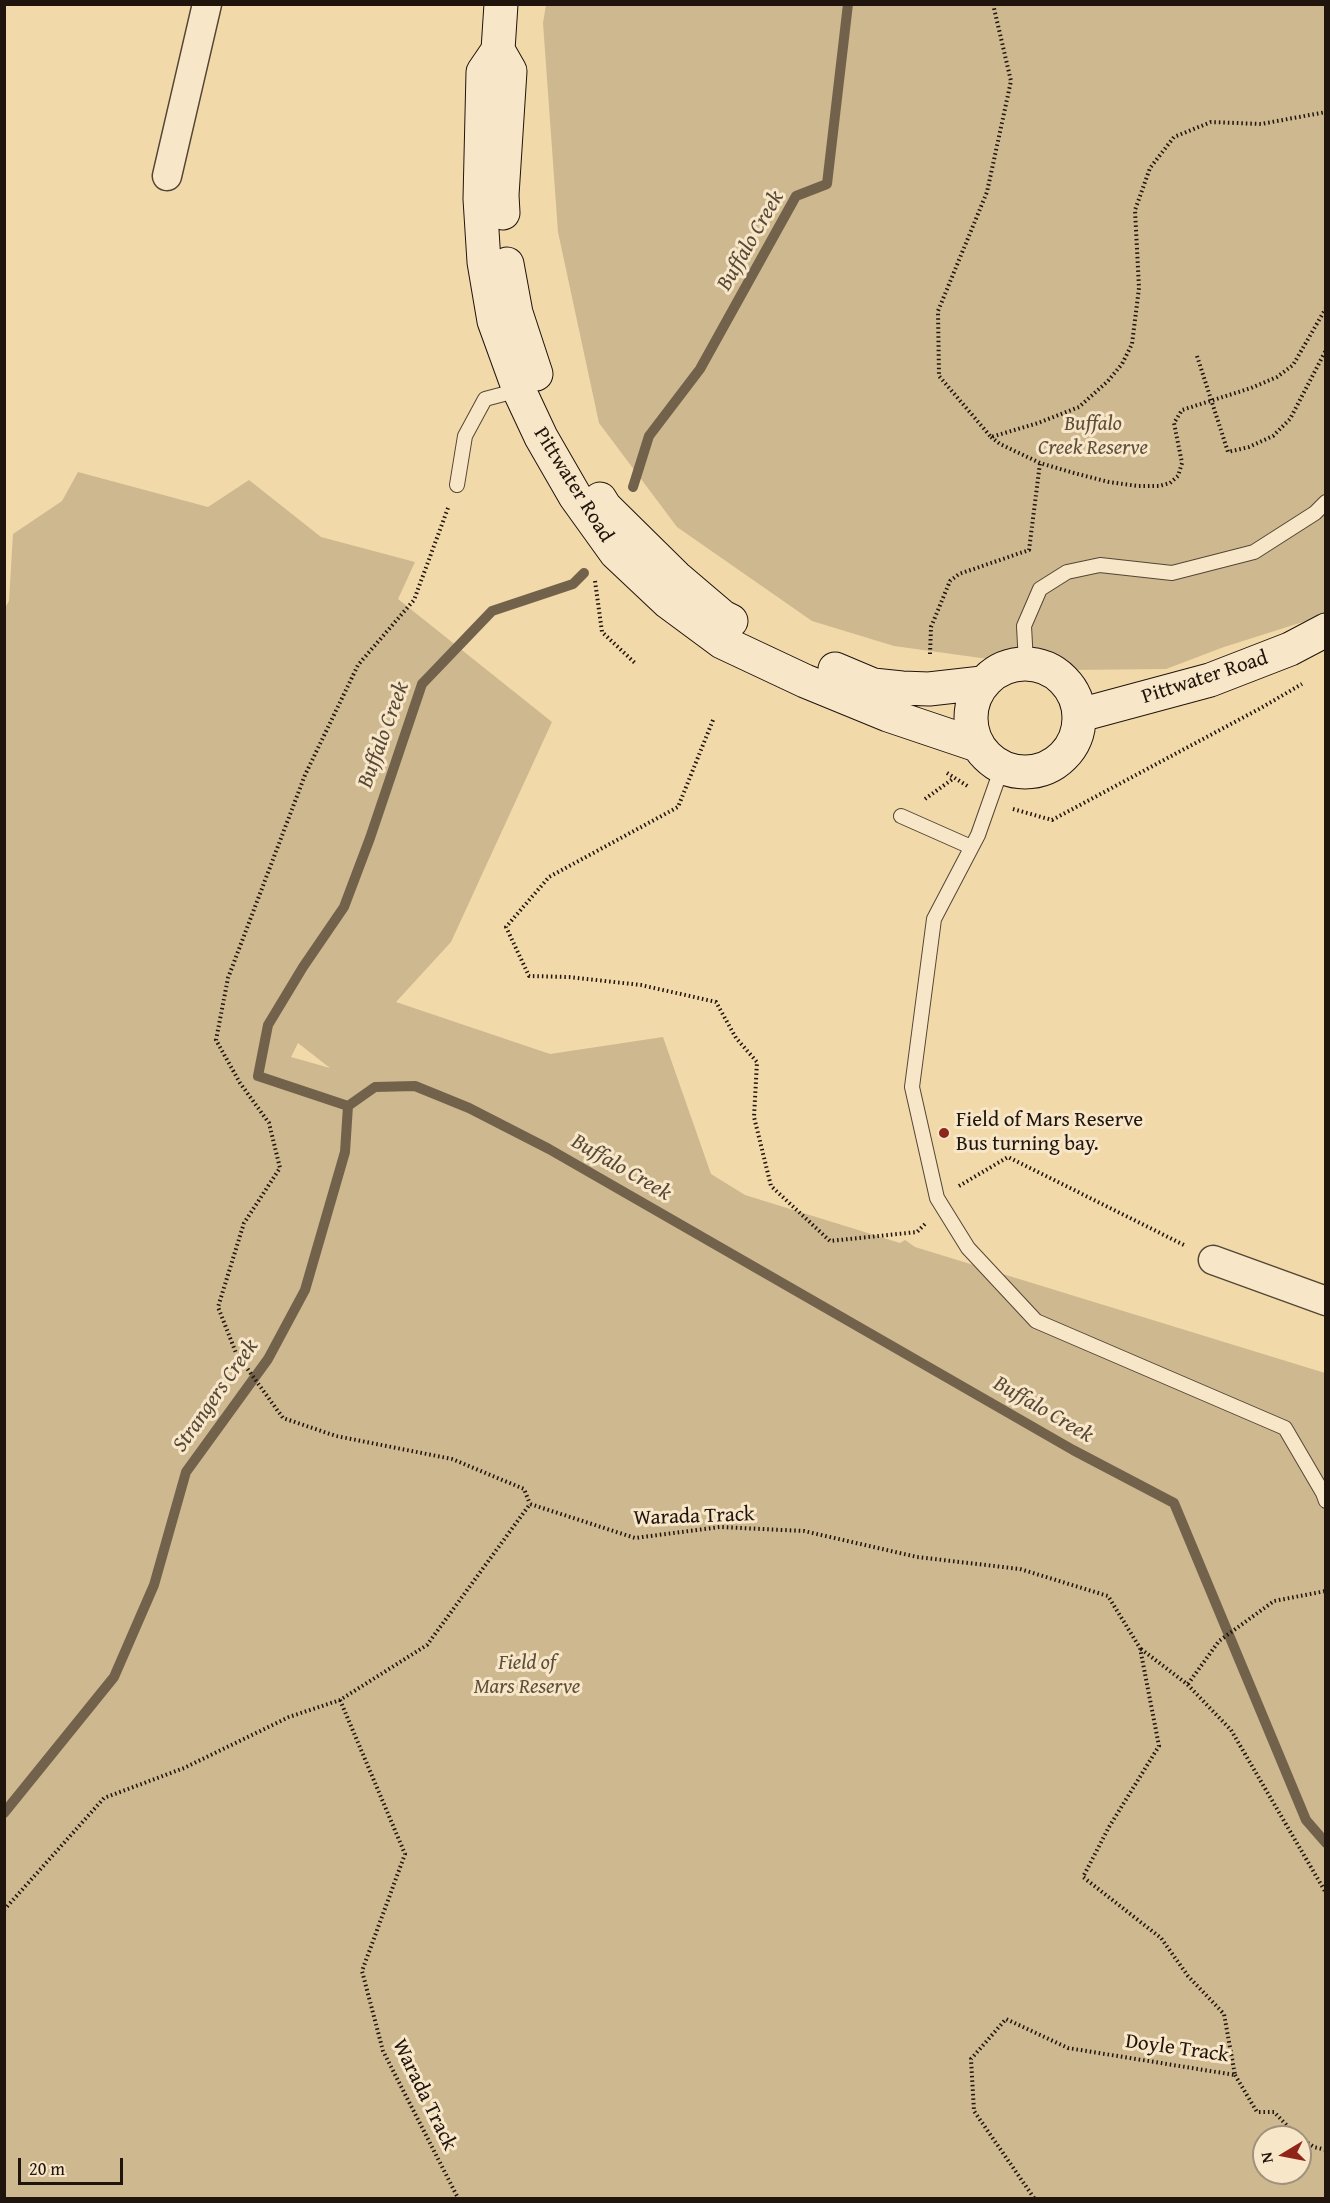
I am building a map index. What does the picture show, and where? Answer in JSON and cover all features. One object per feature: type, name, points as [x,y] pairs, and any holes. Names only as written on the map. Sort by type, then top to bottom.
[{"type":"main road","name":"Pittwater Road","points":[[501,4],[498,50],[483,72],[480,199],[484,262],[494,321],[519,390],[541,438],[575,496],[616,553],[668,602],[722,642],[805,681],[888,716],[977,745]]},
{"type":"main road","name":"Pittwater Road","points":[[498,50],[510,71],[502,195],[505,257],[516,313],[538,381],[559,433],[605,507],[676,577],[723,617],[772,643],[873,685],[929,689],[982,683]]},
{"type":"main road","name":"Pittwater Road","points":[[1080,715],[1210,680],[1290,649],[1326,630]]},
{"type":"main road","points":[[1026,663],[1041,665],[1056,672],[1072,691],[1080,715],[1078,731],[1072,746],[1062,758],[1048,767],[1033,772],[1017,772],[1002,767],[987,758],[977,745],[972,729],[971,713],[974,697],[982,683],[995,672],[1010,665],[1026,663]]},
{"type":"street","points":[[167,176],[207,4]]},
{"type":"street","points":[[1213,1260],[1326,1301]]},
{"type":"lane","points":[[457,484],[465,436],[485,399],[519,390]]},
{"type":"lane","points":[[1026,663],[1024,626],[1041,589],[1067,572],[1100,565],[1172,573],[1254,552],[1315,513],[1326,502]]},
{"type":"lane","points":[[1002,767],[978,836],[934,919],[912,1087],[940,1202],[968,1248],[1036,1321],[1285,1428],[1326,1502]]},
{"type":"lane","points":[[901,816],[971,848]]},
{"type":"path","points":[[993,4],[1011,81],[987,192],[938,311],[939,376],[991,437],[1000,444],[1040,463],[1109,482],[1138,486],[1159,486],[1170,483],[1178,476],[1182,463],[1174,423],[1182,410],[1251,388],[1277,377],[1293,365],[1326,308]]},
{"type":"path","points":[[991,437],[1038,423],[1079,407],[1108,381],[1122,364],[1132,344],[1139,288],[1135,210],[1150,168],[1174,137],[1211,122],[1261,123],[1326,112]]},
{"type":"path","points":[[1197,356],[1228,452],[1249,447],[1273,436],[1290,419],[1326,350]]},
{"type":"path","points":[[1029,550],[1040,463]]},
{"type":"path","points":[[4,1910],[104,1798],[184,1768],[289,1717],[340,1700],[427,1645],[530,1504],[524,1489],[452,1459],[336,1437],[283,1418],[236,1353],[218,1307],[244,1222],[280,1168],[269,1123],[240,1083],[216,1040],[228,978],[305,775],[358,665],[414,600],[457,484]]},
{"type":"path","points":[[1026,814],[1052,820],[1077,809],[1307,681]]},
{"type":"path","points":[[713,720],[678,807],[549,877],[506,927],[529,976],[569,977],[641,985],[716,1002],[736,1038],[757,1062],[754,1117],[771,1186],[830,1241],[917,1232],[940,1202],[1008,1157],[1213,1260]]},
{"type":"path","name":"Warada Track","points":[[530,1504],[635,1538],[720,1527],[804,1531],[917,1557],[1020,1569],[1108,1596],[1140,1648]]},
{"type":"path","points":[[1187,1684],[1219,1641],[1274,1601],[1326,1591]]},
{"type":"path","points":[[1140,1648],[1187,1684],[1231,1731],[1326,1893]]},
{"type":"path","name":"Doyle Track","points":[[1034,2199],[974,2111],[971,2059],[1006,2019],[1068,2048],[1235,2075],[1224,2014],[1188,1976],[1161,1938],[1083,1877],[1109,1827],[1159,1746],[1140,1648]]},
{"type":"path","name":"Warada Track","points":[[340,1700],[405,1854],[362,1971],[383,2051],[458,2199]]},
{"type":"path","points":[[1235,2075],[1257,2112],[1274,2112],[1286,2125]]},
{"type":"green space","name":"Buffalo Creek Reserve","points":[[546,5],[1325,5],[1325,615],[1224,647],[1166,669],[1068,670],[894,646],[812,621],[677,527],[599,423],[558,232],[543,23]]},
{"type":"green space","name":"Field of Mars Reserve","points":[[78,472],[208,507],[249,480],[321,537],[415,562],[398,599],[552,722],[451,942],[396,1002],[550,1054],[663,1037],[711,1174],[745,1195],[900,1243],[905,1240],[915,1247],[1325,1373],[1325,2198],[5,2198],[4,610],[9,601],[13,534],[62,501]],"holes":[[[298,1043],[330,1068],[291,1057]]]},
{"type":"waterway","name":"Buffalo Creek","points":[[633,487],[649,436],[700,369],[796,196],[827,184],[848,4]]},
{"type":"waterway","name":"Buffalo Creek","points":[[348,1106],[258,1076],[268,1025],[303,967],[344,907],[422,684],[492,611],[573,584],[584,573]]},
{"type":"waterway","name":"Buffalo Creek","points":[[348,1106],[375,1087],[415,1086],[469,1108],[549,1149],[1073,1450],[1174,1503],[1306,1820],[1326,1843]]},
{"type":"waterway","name":"Strangers Creek","points":[[4,1813],[114,1677],[154,1585],[186,1472],[268,1359],[305,1290],[345,1152],[348,1106]]},
{"type":"place","name":"Field of Mars Reserve Bus turning bay.","points":[[944,1133]]}]
